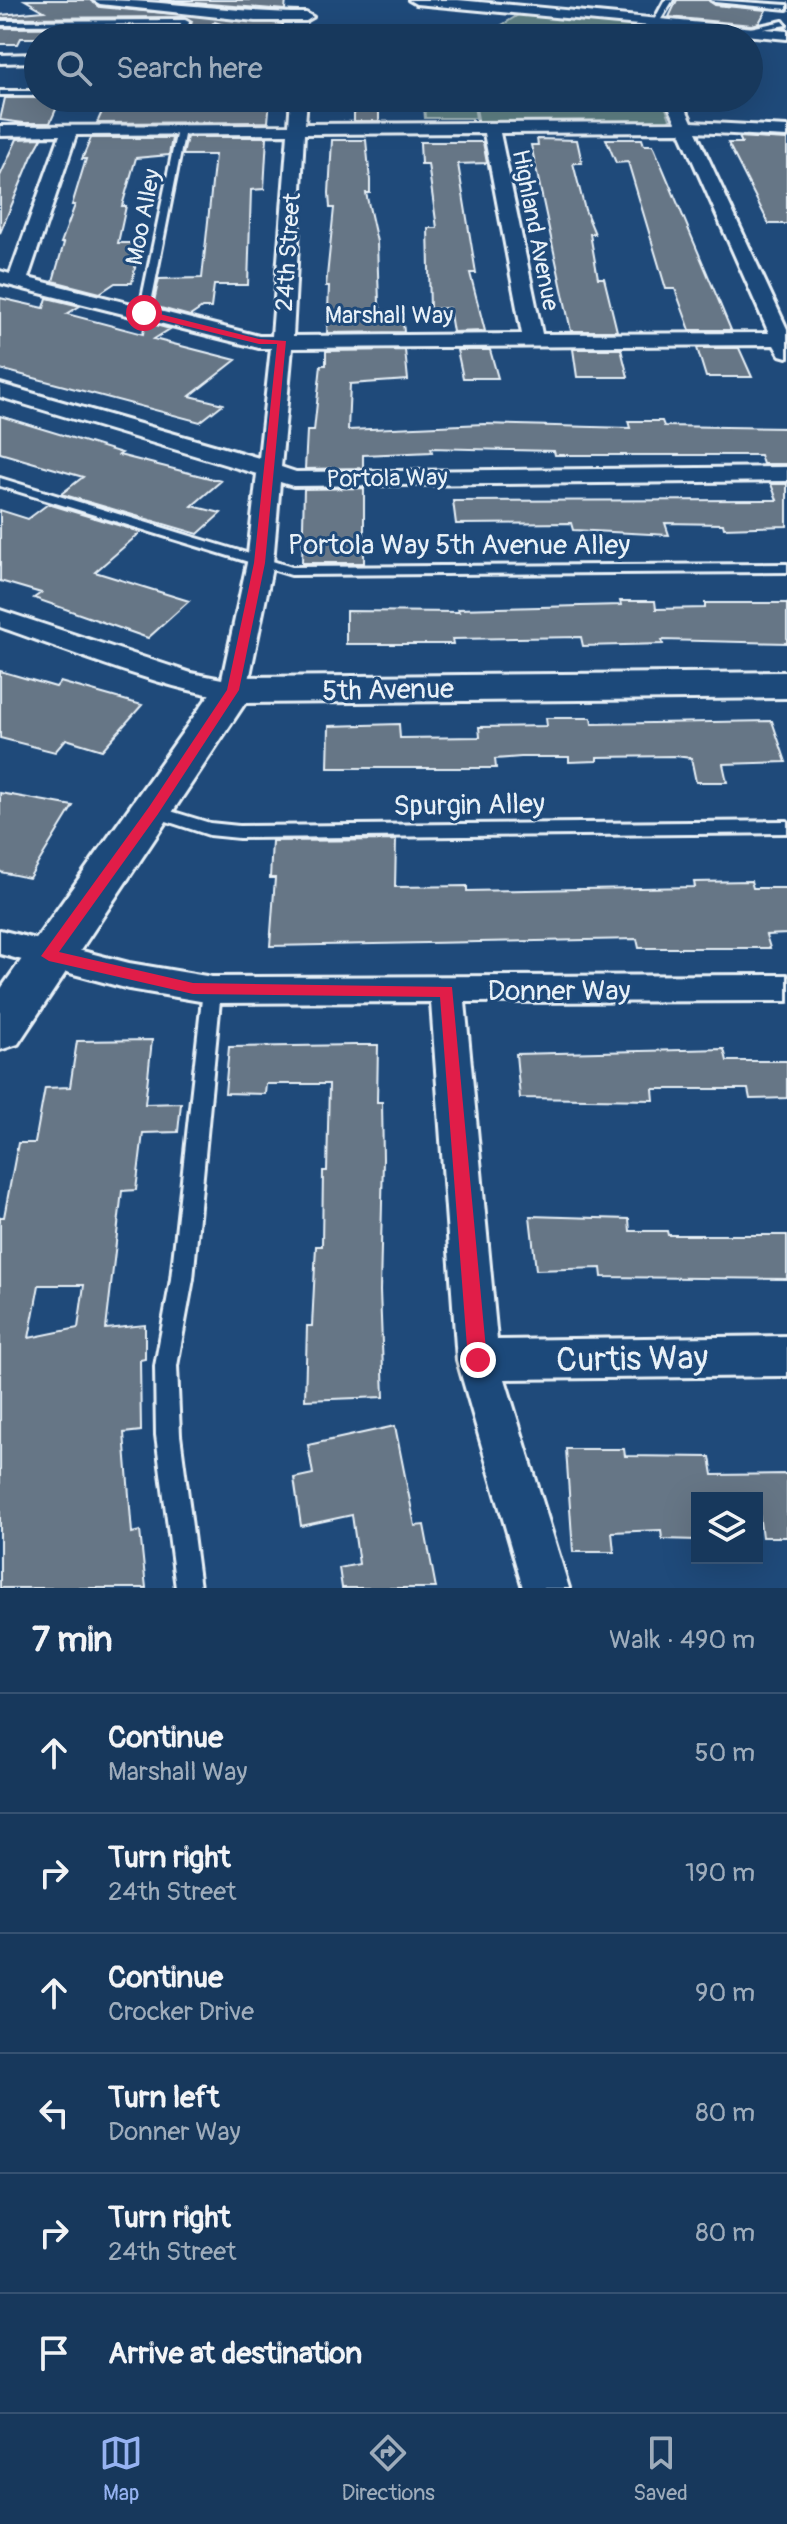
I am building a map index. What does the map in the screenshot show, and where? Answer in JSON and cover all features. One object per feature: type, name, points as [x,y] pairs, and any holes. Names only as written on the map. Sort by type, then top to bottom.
[{"type":"street","points":[[100,0],[155,6],[182,14],[260,17],[305,23],[307,0]]},
{"type":"street","points":[[416,0],[541,6],[670,24]]},
{"type":"street","points":[[763,25],[786,21]]},
{"type":"street","points":[[0,59],[24,58]]},
{"type":"street","name":"24th Street","points":[[233,690],[260,563],[267,468],[282,341],[298,112]]},
{"type":"street","points":[[679,112],[785,343]]},
{"type":"street","points":[[0,131],[296,129],[399,124],[491,128],[685,127],[787,132]]},
{"type":"street","name":"Highland Avenue","points":[[491,128],[533,340]]},
{"type":"street","points":[[8,279],[70,131]]},
{"type":"street","name":"Marshall Way","points":[[8,279],[259,342],[533,340],[785,343]]},
{"type":"street","name":"Portola Way","points":[[0,390],[267,468],[293,479],[787,474]]},
{"type":"street","name":"5th Avenue","points":[[0,618],[185,680],[233,690],[787,685]]},
{"type":"street","points":[[0,1030],[49,956],[154,811],[233,690]]},
{"type":"street","name":"Donner Way","points":[[0,942],[164,984],[212,990],[787,988]]},
{"type":"street","points":[[447,991],[478,1360],[546,1588]]},
{"type":"street","name":"Curtis Way","points":[[478,1360],[787,1356]]},
{"type":"lane","points":[[648,22],[669,0]]},
{"type":"lane","points":[[715,0],[786,21]]},
{"type":"lane","points":[[134,19],[155,6]]},
{"type":"lane","points":[[0,23],[184,24]]},
{"type":"lane","points":[[0,93],[24,93]]},
{"type":"lane","name":"Moo Alley","points":[[144,313],[181,130]]},
{"type":"lane","name":"Portola Way 5th Avenue Alley","points":[[0,482],[291,571],[787,568]]},
{"type":"lane","name":"Spurgin Alley","points":[[154,811],[209,829],[239,832],[787,827]]},
{"type":"lane","points":[[188,1588],[168,1435],[166,1366],[182,1279],[212,990]]},
{"type":"green space","points":[[523,12],[629,24],[504,24]]},
{"type":"green space","points":[[424,112],[475,112],[476,118],[425,118]]},
{"type":"green space","points":[[477,112],[667,112],[670,119],[667,122],[479,124]]},
{"type":"building","points":[[25,0],[90,0],[100,7],[283,24],[191,24],[192,21],[185,17],[0,18],[0,15],[44,11]]},
{"type":"building","points":[[159,0],[286,0],[285,10]]},
{"type":"building","points":[[677,0],[708,0],[715,5],[766,10],[756,24],[669,17]]},
{"type":"building","points":[[0,28],[24,28],[24,38],[18,44],[0,44]]},
{"type":"building","points":[[5,98],[24,98],[24,112],[55,112],[50,123],[0,120]]},
{"type":"building","points":[[102,112],[269,112],[268,122],[97,123]]},
{"type":"building","points":[[354,112],[379,112],[379,121],[354,121]]},
{"type":"building","points":[[187,137],[267,137],[264,189],[251,190],[248,285],[214,285],[211,308],[202,308],[190,316],[153,306],[159,279],[202,278],[215,155],[183,155]]},
{"type":"building","points":[[739,137],[787,140],[787,224],[769,224],[728,143],[742,143]]},
{"type":"building","points":[[42,138],[0,233],[0,176],[17,139]]},
{"type":"building","points":[[91,138],[172,138],[169,155],[136,158],[122,206],[126,206],[118,243],[140,243],[132,283],[115,283],[100,293],[53,281],[86,159],[82,159]]},
{"type":"building","points":[[537,139],[577,140],[582,163],[573,163],[585,210],[595,234],[590,234],[598,278],[604,278],[617,331],[571,331],[531,145],[538,145]]},
{"type":"building","points":[[606,139],[642,139],[644,145],[653,145],[731,330],[690,330],[675,289],[666,289],[628,162],[616,163]]},
{"type":"building","points":[[332,140],[366,140],[370,193],[366,193],[377,242],[379,303],[382,313],[402,313],[404,332],[327,333],[329,286],[326,286],[334,208],[330,208],[329,193]]},
{"type":"building","points":[[420,142],[483,142],[487,163],[458,164],[476,273],[470,273],[485,331],[453,332],[449,308],[430,309],[428,228],[437,228],[428,164],[421,164]]},
{"type":"building","points":[[0,298],[44,308],[47,298],[80,306],[67,314],[143,334],[145,322],[170,329],[154,339],[236,360],[190,396],[223,404],[200,422],[0,369]]},
{"type":"building","points":[[697,348],[739,348],[752,377],[706,377]]},
{"type":"building","points":[[573,349],[621,349],[628,377],[577,377]]},
{"type":"building","points":[[405,350],[408,380],[350,384],[348,430],[484,424],[630,428],[628,421],[662,421],[664,426],[787,428],[787,464],[763,464],[760,455],[555,455],[554,451],[431,448],[432,452],[363,455],[363,468],[305,469],[307,431],[314,431],[321,365],[326,365],[326,351]]},
{"type":"building","points":[[457,350],[490,350],[498,378],[463,378]]},
{"type":"building","points":[[0,416],[122,453],[119,455],[221,481],[192,506],[221,513],[198,534],[61,494],[83,477],[0,453]]},
{"type":"building","points":[[771,484],[787,484],[787,526],[724,528],[723,524],[665,523],[669,535],[573,530],[571,523],[456,524],[453,501],[777,500]]},
{"type":"building","points":[[364,488],[364,563],[302,563],[304,489]]},
{"type":"building","points":[[48,504],[141,532],[95,572],[189,601],[148,638],[34,598],[41,593],[0,581],[0,510],[28,519]]},
{"type":"building","points":[[620,601],[655,601],[656,609],[705,608],[705,603],[787,603],[787,643],[662,640],[663,644],[583,646],[581,637],[452,639],[453,644],[346,644],[346,611],[459,612],[458,609],[621,605]]},
{"type":"building","points":[[0,671],[56,687],[60,682],[142,705],[102,750],[66,739],[55,752],[0,738]]},
{"type":"building","points":[[546,718],[591,718],[592,724],[772,721],[786,762],[723,764],[727,782],[696,782],[691,758],[675,756],[597,757],[597,761],[569,762],[569,757],[521,757],[495,759],[496,768],[328,768],[329,726],[399,724],[400,738],[480,737],[479,727],[547,726]]},
{"type":"building","points":[[0,793],[73,806],[29,878],[0,872]]},
{"type":"building","points":[[396,840],[395,887],[467,886],[467,891],[695,887],[694,882],[751,881],[753,888],[787,888],[787,934],[766,935],[770,948],[639,948],[637,939],[270,946],[275,878],[270,878],[272,841]]},
{"type":"building","points":[[152,1040],[145,1104],[181,1103],[178,1132],[143,1133],[136,1190],[122,1191],[106,1329],[145,1325],[145,1359],[140,1360],[141,1431],[124,1433],[132,1533],[140,1531],[146,1588],[0,1588],[0,1217],[4,1217],[18,1143],[35,1143],[45,1088],[70,1087],[77,1041]],"holes":[[[39,1285],[84,1285],[78,1328],[29,1338]]]},
{"type":"building","points":[[378,1045],[377,1102],[382,1102],[383,1159],[380,1291],[384,1397],[305,1400],[307,1326],[312,1326],[316,1246],[322,1246],[329,1084],[266,1084],[265,1094],[225,1093],[229,1047]]},
{"type":"building","points":[[724,1049],[727,1061],[787,1061],[787,1098],[750,1099],[748,1089],[653,1089],[654,1100],[520,1098],[516,1054]]},
{"type":"building","points":[[530,1216],[629,1219],[630,1231],[667,1231],[668,1235],[787,1235],[787,1279],[602,1277],[601,1268],[536,1270]]},
{"type":"building","points":[[395,1426],[415,1526],[424,1525],[436,1588],[342,1588],[339,1568],[359,1564],[352,1515],[301,1526],[294,1478],[313,1474],[308,1445]]},
{"type":"building","points":[[566,1449],[624,1449],[625,1456],[710,1457],[713,1475],[787,1474],[787,1537],[763,1537],[763,1492],[691,1492],[691,1540],[662,1539],[661,1530],[612,1532],[614,1552],[573,1552]]},
{"type":"route","points":[[144,313],[259,342],[282,341],[267,468],[260,563],[233,690],[154,811],[49,956],[193,988],[243,991],[447,991],[478,1360]]}]
